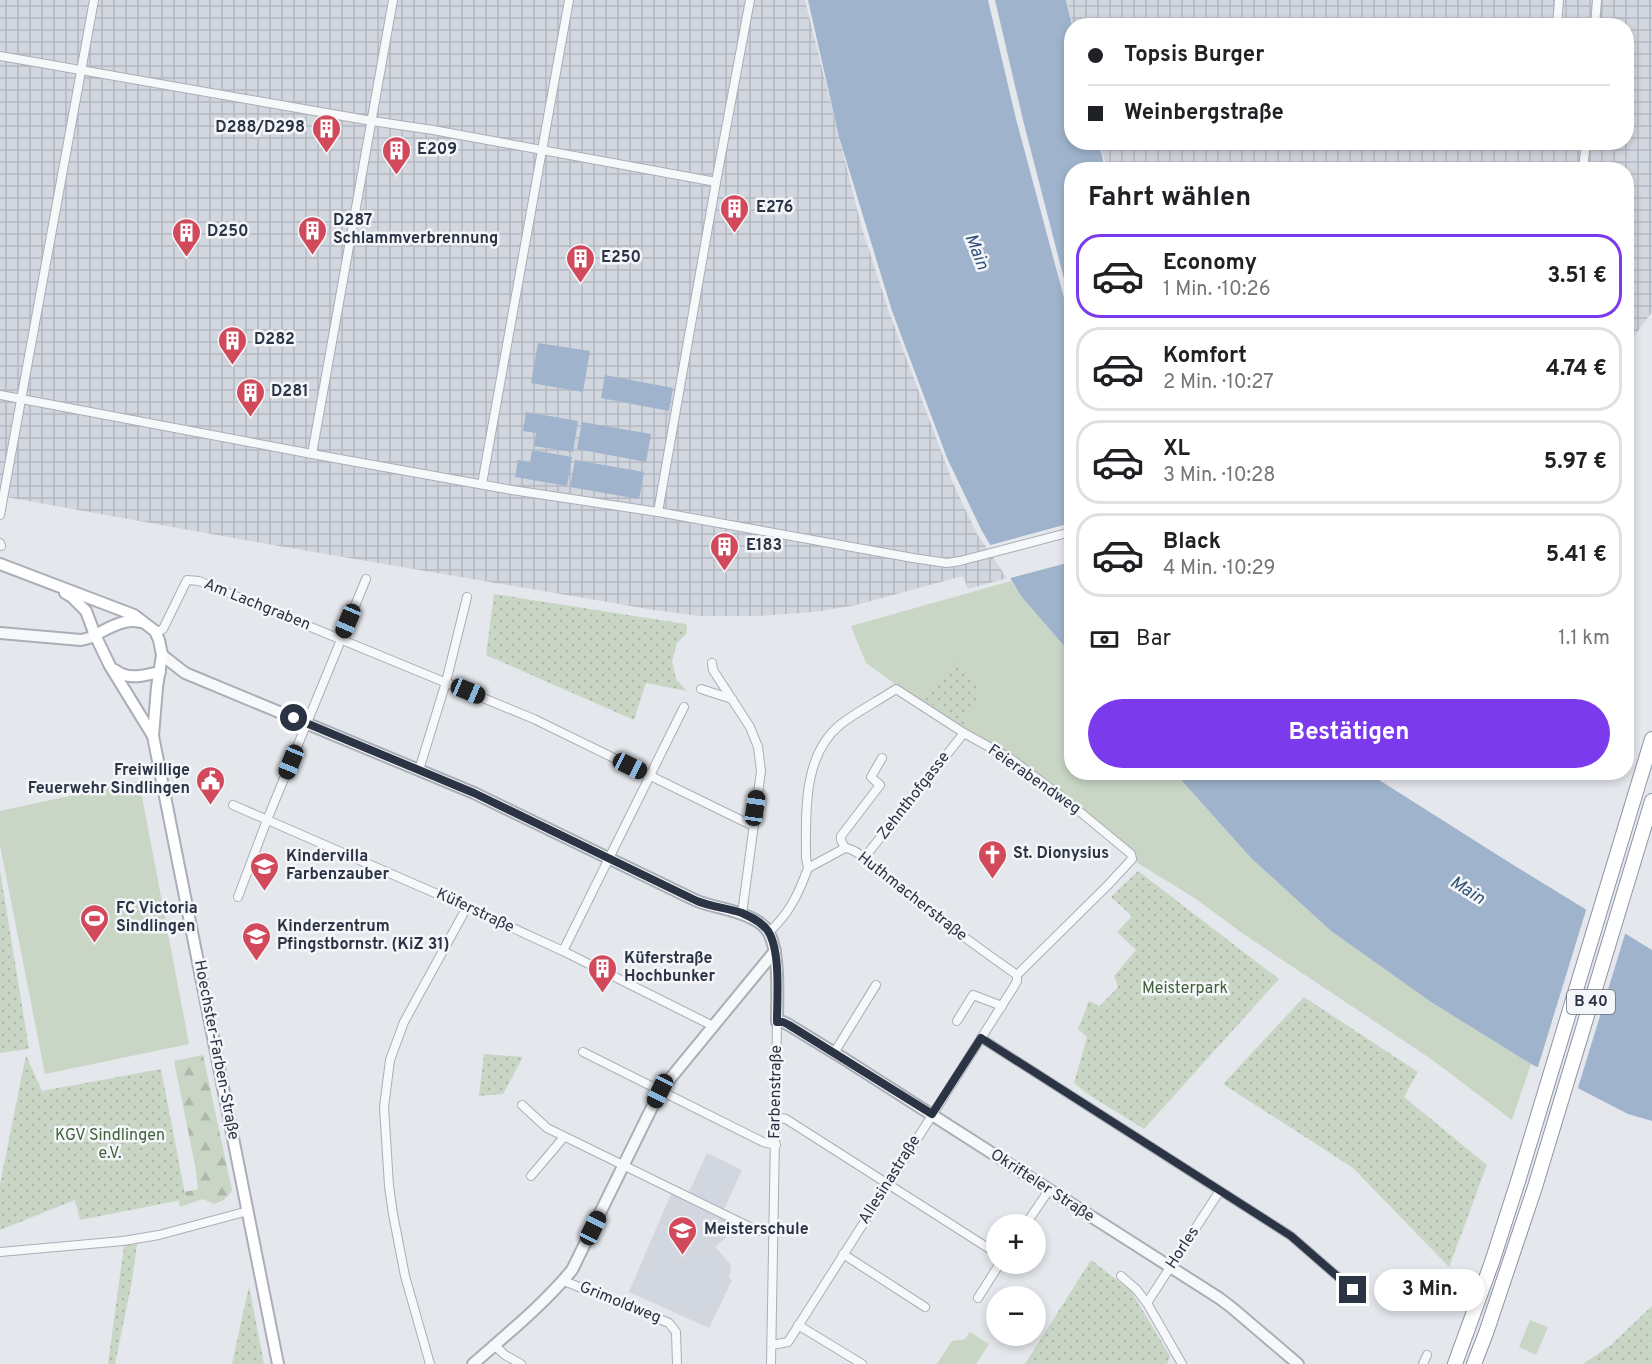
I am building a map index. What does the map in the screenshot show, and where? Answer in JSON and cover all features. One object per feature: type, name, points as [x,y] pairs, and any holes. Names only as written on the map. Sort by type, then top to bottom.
[{"type":"highway","name":"B 40","points":[[1455,1364],[1519,1178],[1652,739]]},
{"type":"highway","name":"B 40","points":[[1474,1364],[1535,1187],[1652,801]]},
{"type":"main road","name":"Hoechster-Farben-Straße","points":[[0,564],[134,615],[156,633],[162,652],[153,736],[278,1364]]},
{"type":"main road","name":"Hoechster-Farben-Straße","points":[[44,581],[72,597],[82,607],[108,661],[153,736]]},
{"type":"main road","points":[[95,635],[118,624],[134,620],[146,624]]},
{"type":"main road","points":[[118,624],[106,639],[108,661],[123,675],[160,672]]},
{"type":"main road","points":[[141,675],[154,667],[162,652]]},
{"type":"street","points":[[0,515],[94,0]]},
{"type":"street","points":[[312,454],[393,0]]},
{"type":"street","points":[[482,484],[569,0]]},
{"type":"street","points":[[658,512],[750,0]]},
{"type":"street","points":[[1558,18],[1559,0]]},
{"type":"street","points":[[1596,18],[1597,0]]},
{"type":"street","points":[[0,56],[433,130],[716,182]]},
{"type":"street","points":[[0,395],[312,454],[946,563],[1064,534]]},
{"type":"street","points":[[238,897],[267,820],[366,579]]},
{"type":"street","name":"Am Lachgraben","points":[[156,633],[163,629],[187,580],[199,581],[534,719],[753,826]]},
{"type":"street","points":[[419,770],[446,682],[467,597]]},
{"type":"street","points":[[0,633],[77,640],[95,635]]},
{"type":"street","points":[[162,652],[182,671],[474,793],[697,901],[742,914],[757,921],[768,932],[778,924],[798,895],[808,868]]},
{"type":"street","points":[[712,663],[713,670],[750,727],[758,747],[761,771],[742,914]]},
{"type":"street","points":[[160,672],[182,671]]},
{"type":"street","points":[[701,689],[732,699]]},
{"type":"street","name":"Feierabendweg","points":[[808,868],[806,858],[808,783],[818,756],[832,733],[841,724],[896,689],[964,733],[1011,759],[1062,797],[1131,854],[1131,861]]},
{"type":"street","points":[[563,951],[684,707]]},
{"type":"street","name":"Zehnthofgasse","points":[[864,858],[964,733]]},
{"type":"street","points":[[845,848],[841,836],[880,785],[871,777],[882,758]]},
{"type":"street","name":"Küferstraße","points":[[233,805],[563,951],[713,1026]]},
{"type":"street","name":"Huthmacherstraße","points":[[808,868],[849,848],[914,900],[1017,975]]},
{"type":"street","name":"Allesinastraße","points":[[772,1345],[788,1342],[1002,1006],[1017,981],[1017,975],[1131,861]]},
{"type":"street","points":[[430,1364],[405,1276],[394,1225],[384,1107],[390,1060],[404,1022],[467,907]]},
{"type":"street","name":"Farbenstraße","points":[[768,932],[775,951],[777,1022],[771,1364]]},
{"type":"street","points":[[473,1364],[564,1281],[572,1270],[660,1091],[775,951]]},
{"type":"street","points":[[834,1053],[876,985]]},
{"type":"street","points":[[957,1021],[973,995],[1002,1006]]},
{"type":"street","name":"Okrifteler Straße","points":[[777,1022],[783,1022],[932,1114],[1231,1307],[1298,1364]]},
{"type":"street","points":[[981,1038],[1291,1236],[1353,1290]]},
{"type":"street","points":[[583,1052],[763,1142],[776,1145]]},
{"type":"street","points":[[522,1105],[547,1128],[623,1166],[758,1231],[774,1228]]},
{"type":"street","points":[[776,1117],[786,1119],[986,1247]]},
{"type":"street","points":[[531,1176],[564,1137]]},
{"type":"street","points":[[1033,1214],[1049,1190]]},
{"type":"street","name":"Horles","points":[[1147,1303],[1219,1192]]},
{"type":"street","points":[[0,1252],[123,1241],[159,1235],[248,1211]]},
{"type":"street","points":[[843,1254],[925,1307]]},
{"type":"street","points":[[978,1298],[993,1274]]},
{"type":"street","points":[[1121,1276],[1147,1303],[1182,1364]]},
{"type":"street","name":"Grimoldweg","points":[[564,1281],[669,1323],[676,1332],[677,1364]]},
{"type":"street","points":[[798,1325],[862,1364]]},
{"type":"street","points":[[494,1345],[505,1355],[521,1364]]},
{"type":"street","points":[[1423,1364],[1427,1355]]},
{"type":"shaded area","points":[[0,0],[805,0],[861,225],[889,312],[953,483],[977,534],[1007,578],[968,589],[963,576],[856,605],[814,612],[760,616],[700,616],[273,545],[0,496]]},
{"type":"shaded area","points":[[1067,0],[1652,0],[1652,312],[1634,336],[1634,162],[1105,162],[1102,150],[1634,150],[1634,18],[1071,18]]},
{"type":"shaded area","name":"Meisterschule","points":[[707,1153],[742,1170],[724,1209],[689,1192]]},
{"type":"shaded area","name":"Meisterschule","points":[[671,1194],[736,1224],[730,1234],[715,1247],[731,1265],[729,1278],[732,1280],[709,1328],[629,1292]]},
{"type":"green space","points":[[1011,581],[1064,646],[1064,780],[1181,780],[1251,858],[1331,931],[1431,1002],[1531,1064],[1512,1120],[1431,1059],[1242,933],[1196,899],[1133,860],[1101,825],[866,663],[851,626]]},
{"type":"green space","points":[[494,594],[686,624],[687,633],[677,643],[672,661],[676,679],[687,691],[646,683],[634,720],[486,655]]},
{"type":"green space","points":[[957,657],[980,692],[963,725],[924,699]]},
{"type":"green space","name":"FC Victoria Sindlingen","points":[[139,781],[189,1044],[45,1074],[0,845],[0,811]]},
{"type":"green space","points":[[0,870],[29,1049],[0,1053]]},
{"type":"green space","name":"Meisterpark","points":[[1138,871],[1279,979],[1144,1129],[1074,1083],[1087,1037],[1078,1029],[1089,1001],[1100,1006],[1118,987],[1114,976],[1136,950],[1117,932],[1132,916],[1111,897]]},
{"type":"green space","points":[[1304,997],[1418,1072],[1404,1097],[1487,1165],[1449,1267],[1353,1168],[1223,1084]]},
{"type":"green space","points":[[484,1054],[523,1057],[503,1094],[479,1096]]},
{"type":"green space","name":"KGV Sindlingen e.V.","points":[[26,1055],[42,1091],[161,1069],[186,1199],[80,1220],[75,1200],[0,1230],[0,1184]]},
{"type":"green space","points":[[203,1055],[232,1190],[228,1196],[214,1204],[203,1199],[180,1207],[178,1201],[186,1199],[185,1192],[198,1189],[174,1061]]},
{"type":"green space","points":[[137,1244],[115,1364],[108,1364],[124,1246]]},
{"type":"green space","points":[[1091,1260],[1131,1291],[1170,1356],[1167,1364],[1025,1364],[1036,1346],[1046,1346],[1046,1331]]},
{"type":"green space","points":[[249,1286],[264,1364],[232,1364]]},
{"type":"green space","points":[[1652,1306],[1652,1364],[1583,1364],[1611,1345]]},
{"type":"green space","points":[[1530,1320],[1548,1327],[1536,1355],[1519,1347]]},
{"type":"green space","points":[[970,1332],[986,1342],[988,1346],[976,1364],[937,1364],[952,1341],[965,1339]]},
{"type":"water","name":"Main","points":[[808,0],[988,0],[1016,119],[1064,298],[1064,646],[1021,596],[982,531],[947,458],[892,311],[839,137]]},
{"type":"water","points":[[995,0],[1066,0],[1070,18],[1064,18],[1064,150],[1101,150],[1103,162],[1064,162],[1064,279]]},
{"type":"water","points":[[538,343],[590,351],[583,392],[531,383]]},
{"type":"water","points":[[605,375],[673,388],[669,411],[601,398]]},
{"type":"water","points":[[526,412],[578,421],[573,452],[534,446],[536,433],[523,431]]},
{"type":"water","points":[[582,422],[651,434],[646,462],[577,449]]},
{"type":"water","points":[[532,450],[572,457],[567,486],[515,477],[518,460],[530,462]]},
{"type":"water","points":[[575,460],[644,472],[639,499],[570,487]]},
{"type":"water","name":"Main","points":[[1181,780],[1379,780],[1652,950],[1652,1121],[1628,1114],[1531,1064],[1431,1002],[1331,931],[1251,858]]},
{"type":"pier","points":[[1064,525],[1064,564],[1007,579],[987,546]]},
{"type":"pier","points":[[1587,907],[1626,931],[1577,1091],[1537,1070]]},
{"type":"place","name":"D288/D298","points":[[326,154]]},
{"type":"place","name":"E209","points":[[396,176]]},
{"type":"place","name":"E276","points":[[735,234]]},
{"type":"place","name":"D287 Schlammverbrennung","points":[[312,256]]},
{"type":"place","name":"D250","points":[[186,258]]},
{"type":"place","name":"E250","points":[[580,284]]},
{"type":"place","name":"D282","points":[[233,366]]},
{"type":"place","name":"D281","points":[[250,418]]},
{"type":"place","name":"E183","points":[[725,572]]},
{"type":"place","name":"Freiwillige Feuerwehr Sindlingen","points":[[211,806]]},
{"type":"place","name":"St. Dionysius","points":[[992,880]]},
{"type":"place","name":"Kindervilla Farbenzauber","points":[[265,892]]},
{"type":"place","name":"FC Victoria Sindlingen","points":[[95,944]]},
{"type":"place","name":"Kinderzentrum Pfingstbornstr. (KiZ 31)","points":[[256,962]]},
{"type":"place","name":"Küferstraße Hochbunker","points":[[603,994]]},
{"type":"place","name":"Meisterschule","points":[[683,1256]]},
{"type":"route","points":[[294,718],[474,793],[697,901],[709,906],[724,908],[757,921],[768,932],[775,951],[777,1022],[789,1025],[932,1114],[981,1038],[1291,1236],[1353,1290]]}]
